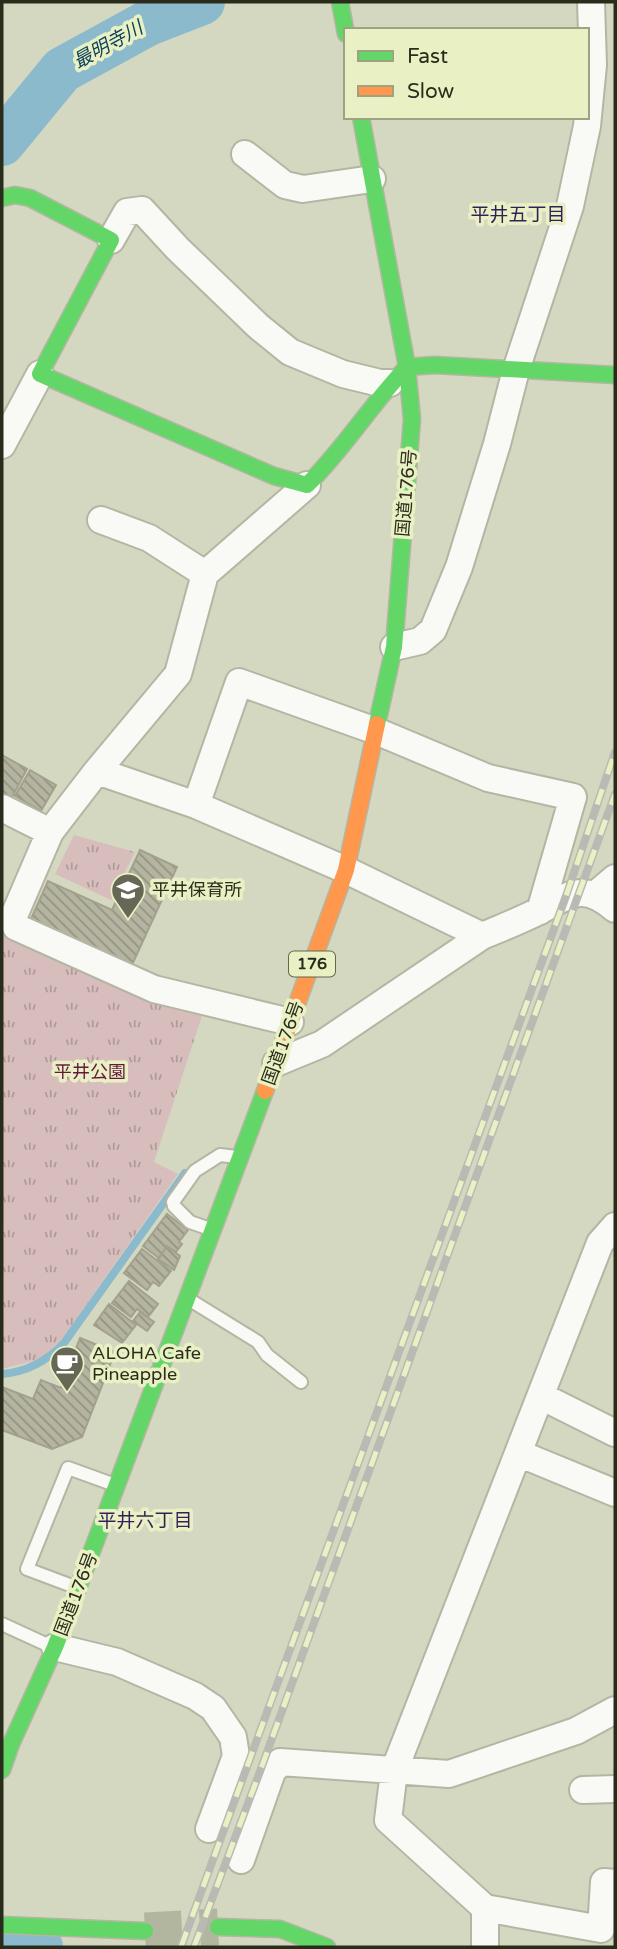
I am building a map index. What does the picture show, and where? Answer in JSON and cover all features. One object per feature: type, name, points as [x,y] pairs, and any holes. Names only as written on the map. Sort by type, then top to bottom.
[{"type":"main road","points":[[340,2],[345,28]]},
{"type":"main road","name":"国道176号","points":[[2,1770],[55,1647],[117,1486],[346,870],[394,647],[412,419],[398,375],[361,119]]},
{"type":"main road","points":[[2,198],[15,195],[30,198],[111,240],[40,374],[274,476],[307,485],[323,470],[354,432],[372,404],[398,375],[435,365],[615,375]]},
{"type":"main road","points":[[2,1925],[145,1931]]},
{"type":"main road","points":[[218,1927],[279,1929],[327,1947]]},
{"type":"street","points":[[592,2],[615,16]]},
{"type":"street","points":[[589,106],[593,65],[592,2]]},
{"type":"street","points":[[394,647],[420,641],[433,630],[459,567],[497,444],[516,370],[570,206],[588,119]]},
{"type":"street","points":[[245,154],[285,185],[303,189],[372,179]]},
{"type":"street","points":[[111,240],[127,212],[142,210],[177,249],[258,326],[290,352],[344,374],[380,383],[398,375]]},
{"type":"street","points":[[2,445],[40,374]]},
{"type":"street","points":[[290,1022],[154,989],[16,927],[7,918],[50,832],[177,674],[205,574],[307,485]]},
{"type":"street","points":[[101,520],[149,538],[205,574]]},
{"type":"street","points":[[196,805],[239,682],[376,731],[488,778],[573,797],[540,911]]},
{"type":"street","points":[[97,771],[196,805],[346,870],[482,936]]},
{"type":"street","points":[[2,808],[50,832]]},
{"type":"street","points":[[276,1063],[322,1044],[482,936],[540,911],[566,896],[579,893],[605,902],[615,878]]},
{"type":"street","points":[[615,1226],[600,1243],[394,1771],[388,1820],[485,1908],[601,1929],[604,1882],[615,1883]]},
{"type":"street","points":[[541,1396],[615,1433]]},
{"type":"street","points":[[518,1453],[615,1493]]},
{"type":"street","points":[[55,1647],[117,1662],[195,1696],[213,1708],[233,1737],[236,1756],[209,1829]]},
{"type":"street","points":[[241,1860],[272,1772],[280,1762],[449,1774],[576,1731],[615,1710]]},
{"type":"street","points":[[583,1790],[615,1789]]},
{"type":"street","points":[[485,1908],[485,1947]]},
{"type":"lane","points":[[213,1231],[190,1222],[173,1202],[195,1171],[220,1155],[241,1157]]},
{"type":"lane","points":[[188,1298],[258,1342],[267,1355],[301,1382]]},
{"type":"lane","points":[[78,1588],[27,1569],[68,1468],[117,1486]]},
{"type":"lane","points":[[2,1623],[55,1647]]},
{"type":"green space","points":[[74,835],[135,852],[111,900],[55,874]]},
{"type":"green space","name":"平井公園","points":[[2,934],[153,1001],[203,1013],[154,1162],[178,1174],[62,1339],[41,1359],[2,1369]]},
{"type":"building","points":[[2,755],[27,769],[11,799],[2,794]]},
{"type":"building","points":[[30,770],[56,785],[41,811],[15,796]]},
{"type":"building","points":[[140,850],[177,867],[132,965],[31,919],[48,881],[112,910]]},
{"type":"building","points":[[167,1214],[188,1230],[179,1242],[182,1244],[176,1252],[167,1246],[159,1258],[143,1246]]},
{"type":"building","points":[[167,1246],[180,1256],[174,1270],[158,1259]]},
{"type":"building","points":[[142,1249],[171,1271],[159,1286],[153,1282],[147,1290],[124,1273]]},
{"type":"building","points":[[129,1281],[158,1304],[148,1317],[137,1309],[131,1317],[112,1303]]},
{"type":"building","points":[[109,1304],[136,1325],[122,1343],[94,1325]]},
{"type":"building","points":[[140,1312],[154,1322],[147,1331],[133,1321]]},
{"type":"building","name":"ALOHA Cafe Pineapple","points":[[80,1338],[115,1352],[82,1437],[52,1449],[2,1430],[2,1387],[33,1399],[41,1380],[61,1388]]},
{"type":"waterway","name":"最明寺川","points":[[2,143],[62,70],[148,23],[202,2]]},
{"type":"waterway","points":[[2,1374],[20,1371],[36,1364],[64,1343],[185,1173]]},
{"type":"waterway","points":[[16,1947],[33,1944],[40,1947]]},
{"type":"tunnel","points":[[145,1931],[218,1927]]},
{"type":"railway","points":[[181,1947],[566,896],[615,752]]},
{"type":"railway","points":[[194,1947],[615,794]]},
{"type":"traffic: fast","points":[[340,2],[345,28]]},
{"type":"traffic: fast","points":[[361,119],[407,367],[412,419],[394,647],[377,724]]},
{"type":"traffic: fast","points":[[2,198],[15,195],[30,198],[111,240],[40,374],[274,476],[307,485],[407,367],[435,365],[615,375]]},
{"type":"traffic: fast","points":[[2,1770],[78,1588],[265,1091]]},
{"type":"traffic: fast","points":[[2,1925],[145,1931]]},
{"type":"traffic: fast","points":[[218,1927],[280,1929],[327,1947]]},
{"type":"traffic: slow","points":[[265,1091],[346,870],[377,724]]},
{"type":"place","name":"平井保育所","points":[[128,920]]},
{"type":"place","name":"ALOHA Cafe Pineapple","points":[[67,1393]]},
{"type":"district","name":"平井五丁目","points":[[518,215]]},
{"type":"district","name":"平井六丁目","points":[[145,1521]]}]
